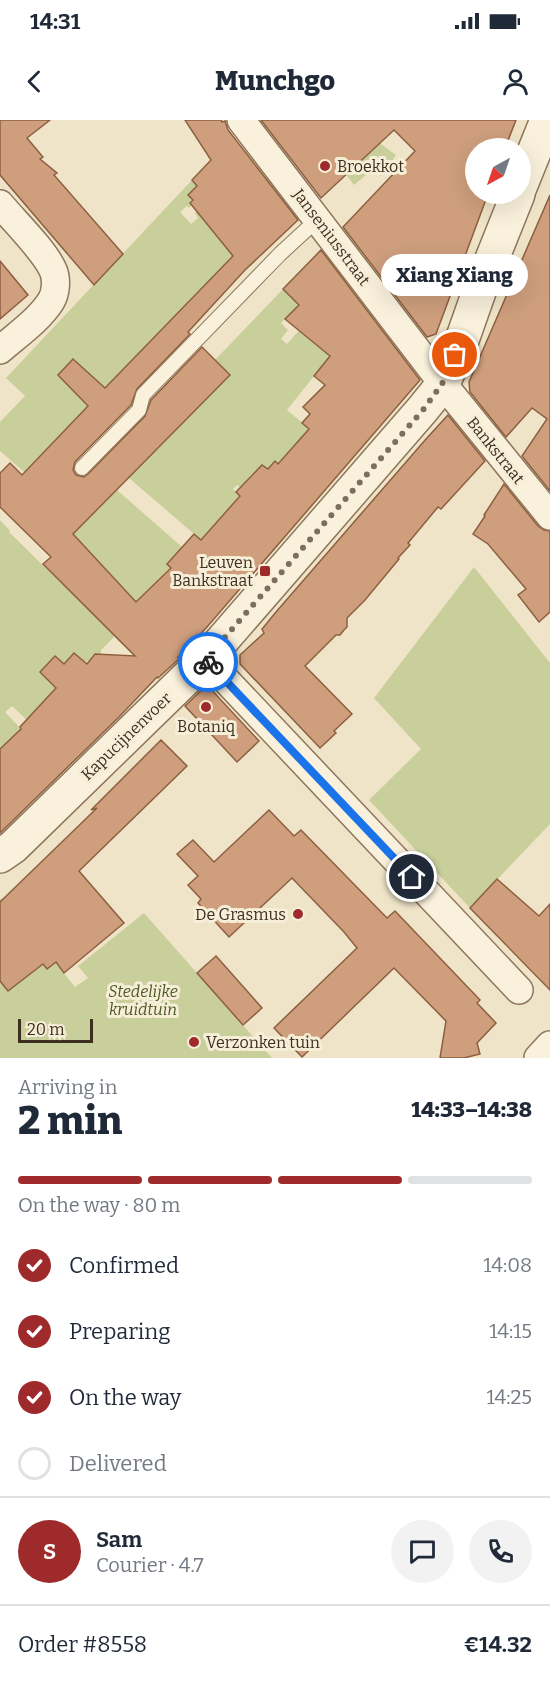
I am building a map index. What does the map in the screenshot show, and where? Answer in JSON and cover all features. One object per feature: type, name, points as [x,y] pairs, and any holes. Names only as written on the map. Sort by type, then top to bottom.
[{"type":"street","name":"Janseniusstraat","points":[[241,120],[442,384]]},
{"type":"street","points":[[531,160],[547,120]]},
{"type":"street","points":[[0,204],[43,255],[53,271],[56,283],[52,300],[0,350]]},
{"type":"street","name":"Kapucijnenvoer","points":[[0,856],[13,847],[206,659],[423,410],[442,384],[462,340],[514,204]]},
{"type":"street","name":"Bankstraat","points":[[442,384],[550,516]]},
{"type":"street","points":[[206,659],[519,990]]},
{"type":"street","points":[[538,1058],[550,1045]]},
{"type":"lane","points":[[82,468],[139,410],[142,395],[280,254],[318,219]]},
{"type":"green space","points":[[360,129],[396,155],[381,176],[372,170],[354,185],[345,173]]},
{"type":"green space","points":[[192,180],[197,186],[188,195],[194,202],[189,208],[187,206],[180,212],[191,224],[198,218],[195,213],[215,196],[252,237],[24,472],[0,451],[0,422],[25,396],[6,378]]},
{"type":"green space","points":[[283,289],[299,305],[281,323],[288,330],[281,339],[287,344],[304,325],[330,356],[287,410],[311,430],[303,465],[287,453],[278,464],[275,461],[268,469],[262,465],[242,489],[237,485],[233,489],[240,496],[201,540],[129,478],[230,375],[215,360]]},
{"type":"green space","points":[[117,490],[190,554],[180,566],[171,559],[167,564],[171,567],[136,602],[73,534]]},
{"type":"green space","points":[[0,520],[9,532],[115,636],[101,650],[101,655],[89,661],[84,662],[74,653],[64,664],[55,656],[40,672],[56,689],[27,720],[12,706],[5,712],[22,730],[0,749]]},
{"type":"green space","points":[[474,567],[550,663],[550,824],[470,908],[369,800],[421,749],[374,698]]},
{"type":"green space","name":"Stedelijke kruidtuin","points":[[4,898],[75,987],[88,978],[78,966],[144,913],[272,1058],[0,1058],[0,899]]},
{"type":"building","points":[[0,120],[50,120],[27,138],[43,157],[40,159],[57,173],[54,175],[123,254],[94,285],[0,175]]},
{"type":"building","points":[[185,120],[225,121],[228,130],[298,220],[245,270],[188,332],[190,334],[137,389],[131,405],[75,462],[73,470],[76,475],[84,477],[88,474],[145,416],[151,400],[202,347],[230,375],[73,534],[136,602],[171,568],[167,564],[194,534],[201,540],[240,496],[236,492],[262,465],[268,469],[275,461],[278,464],[309,429],[302,423],[310,414],[303,407],[325,385],[314,376],[330,356],[285,319],[299,305],[283,289],[321,250],[420,380],[207,627],[178,657],[181,657],[157,677],[0,833],[0,749],[21,729],[20,727],[56,688],[40,672],[55,656],[64,664],[74,653],[87,664],[95,654],[135,656],[43,564],[51,557],[0,507],[0,473],[10,463],[22,475],[88,406],[58,375],[73,359],[105,388],[233,256],[190,203],[193,200],[188,195],[197,186],[192,180],[211,160]]},
{"type":"building","points":[[261,120],[516,120],[509,138],[465,138],[465,204],[484,204],[436,334],[427,337],[343,227],[415,151],[394,130],[321,198]]},
{"type":"building","points":[[550,195],[550,491],[522,456],[547,419],[532,408],[506,437],[470,392],[469,382]]},
{"type":"building","points":[[0,261],[28,295],[0,319]]},
{"type":"building","points":[[448,415],[485,461],[441,509],[438,507],[408,543],[410,545],[399,559],[347,618],[347,627],[340,635],[336,635],[305,666],[352,714],[320,748],[240,664],[240,655],[264,633],[262,629],[276,612]]},
{"type":"building","points":[[504,484],[538,526],[550,531],[550,612],[539,622],[518,595],[526,589],[488,544],[473,534]]},
{"type":"building","points":[[207,685],[259,741],[237,762],[185,706]]},
{"type":"building","points":[[161,740],[187,766],[79,871],[124,923],[64,973],[56,962],[47,969],[43,964],[8,991],[0,981],[0,902],[97,808],[91,810]]},
{"type":"building","points":[[269,810],[294,836],[301,830],[387,918],[395,911],[480,1000],[477,1003],[496,1023],[477,1043],[480,1054],[464,1058],[440,1058],[446,1021],[394,968],[302,1057],[274,1028],[357,948],[292,878],[229,937],[198,903],[201,899],[188,885],[198,876],[177,854],[193,840],[214,862]]},
{"type":"building","points":[[497,879],[539,916],[550,904],[550,990],[470,908]]},
{"type":"building","points":[[216,956],[262,1008],[243,1025],[197,973]]},
{"type":"way so far","points":[[208,662],[206,659],[423,410],[442,384],[455,355]]},
{"type":"place","name":"Broekkot","points":[[325,166]]},
{"type":"place","name":"Xiang Xiang","points":[[455,355]]},
{"type":"place","name":"Leuven Bankstraat","points":[[265,571]]},
{"type":"place","name":"Botaniq","points":[[206,707]]},
{"type":"place","name":"De Grasmus","points":[[298,914]]},
{"type":"place","name":"Verzonken tuin","points":[[194,1042]]},
{"type":"route","points":[[208,662],[412,877]]}]
